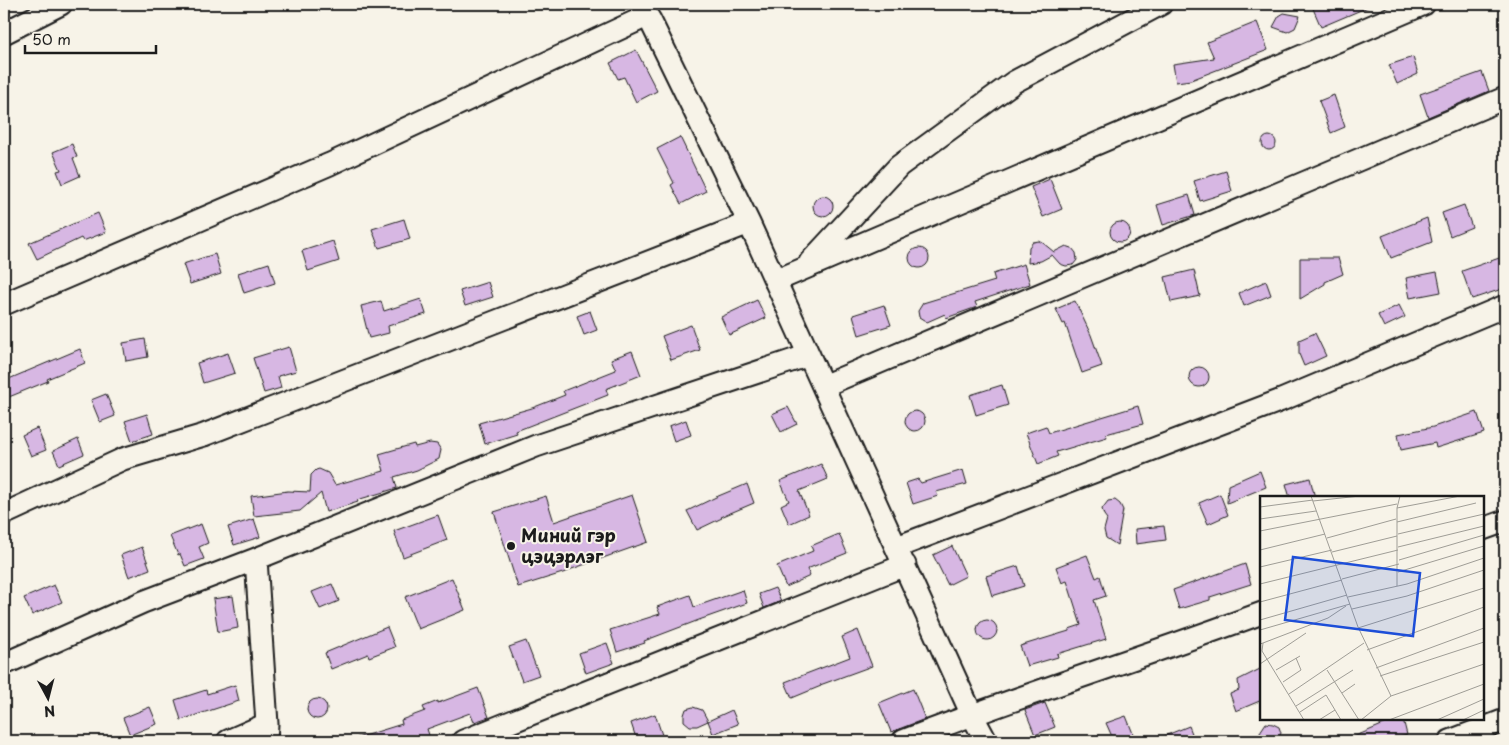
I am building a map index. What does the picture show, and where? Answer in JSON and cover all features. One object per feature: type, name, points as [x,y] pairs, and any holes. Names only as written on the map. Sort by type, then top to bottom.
[{"type":"street","points":[[4,33],[61,4]]},
{"type":"street","points":[[806,268],[899,166],[1014,82],[1161,4]]},
{"type":"street","points":[[775,281],[1424,4]]},
{"type":"street","points":[[4,304],[330,164],[644,10],[750,223],[902,556],[972,715],[986,741]]},
{"type":"street","points":[[823,386],[1505,98]]},
{"type":"street","points":[[4,514],[123,459],[204,435],[750,223]]},
{"type":"street","points":[[463,741],[902,556],[1505,306]]},
{"type":"street","points":[[4,664],[143,602],[256,559],[536,446],[809,355]]},
{"type":"street","points":[[1484,529],[1505,521]]},
{"type":"street","points":[[228,741],[267,733],[256,559]]},
{"type":"street","points":[[903,741],[1260,614]]},
{"type":"street","points":[[1450,741],[1505,720]]},
{"type":"building","points":[[1311,4],[1375,4],[1321,27]]},
{"type":"building","points":[[1284,13],[1300,16],[1295,28],[1287,32],[1273,27],[1279,16]]},
{"type":"building","points":[[1257,22],[1268,50],[1191,80],[1176,82],[1173,64],[1214,58],[1207,42]]},
{"type":"building","points":[[636,50],[657,91],[636,102],[624,77],[618,79],[610,63]]},
{"type":"building","points":[[1413,57],[1418,74],[1397,84],[1389,65]]},
{"type":"building","points":[[1482,72],[1489,91],[1428,117],[1420,94]]},
{"type":"building","points":[[1334,95],[1345,127],[1331,133],[1319,101]]},
{"type":"building","points":[[1266,136],[1272,136],[1276,143],[1272,150],[1266,150],[1262,146],[1262,140]]},
{"type":"building","points":[[680,137],[706,191],[681,204],[671,185],[674,183],[657,149]]},
{"type":"building","points":[[72,144],[77,157],[73,158],[80,176],[62,184],[57,171],[61,170],[53,152]]},
{"type":"building","points":[[1226,171],[1232,191],[1200,201],[1194,181]]},
{"type":"building","points":[[1050,179],[1062,209],[1043,217],[1031,187]]},
{"type":"building","points":[[1189,195],[1195,215],[1163,225],[1157,205]]},
{"type":"building","points":[[823,196],[830,199],[833,206],[830,213],[823,216],[816,213],[813,206],[816,199]]},
{"type":"building","points":[[1464,205],[1472,227],[1450,236],[1442,213]]},
{"type":"building","points":[[98,213],[106,232],[83,241],[81,238],[37,259],[29,243]]},
{"type":"building","points":[[1427,218],[1432,242],[1391,258],[1382,236]]},
{"type":"building","points":[[404,219],[410,239],[379,248],[372,229]]},
{"type":"building","points":[[1120,222],[1127,225],[1130,232],[1127,239],[1120,242],[1113,239],[1110,232],[1113,225]]},
{"type":"building","points":[[333,241],[339,261],[308,271],[302,251]]},
{"type":"building","points":[[1039,241],[1054,252],[1066,246],[1072,248],[1076,253],[1077,260],[1073,265],[1066,266],[1060,264],[1052,255],[1041,261],[1028,263],[1029,247],[1033,242]]},
{"type":"building","points":[[919,248],[926,251],[929,258],[926,265],[919,268],[912,265],[909,258],[912,251]]},
{"type":"building","points":[[215,254],[221,274],[190,284],[183,264]]},
{"type":"building","points":[[1505,256],[1505,288],[1472,299],[1462,271]]},
{"type":"building","points":[[1300,258],[1338,258],[1343,274],[1325,282],[1325,284],[1300,299]]},
{"type":"building","points":[[269,263],[275,283],[244,293],[238,273]]},
{"type":"building","points":[[1024,264],[1030,284],[975,302],[977,307],[946,318],[945,314],[927,322],[919,317],[918,311],[923,303],[995,281],[993,274]]},
{"type":"building","points":[[1194,270],[1200,296],[1171,302],[1165,277]]},
{"type":"building","points":[[1437,272],[1441,292],[1410,298],[1406,278]]},
{"type":"building","points":[[1266,281],[1271,295],[1244,306],[1239,293]]},
{"type":"building","points":[[488,282],[493,297],[465,306],[460,291]]},
{"type":"building","points":[[421,299],[426,314],[388,326],[389,333],[369,338],[361,306],[381,301],[384,311]]},
{"type":"building","points":[[757,300],[766,318],[729,335],[721,317]]},
{"type":"building","points":[[1075,301],[1091,335],[1102,366],[1082,373],[1065,323],[1063,324],[1056,309]]},
{"type":"building","points":[[884,305],[891,325],[859,335],[853,315]]},
{"type":"building","points":[[1399,305],[1405,317],[1384,327],[1378,315]]},
{"type":"building","points":[[590,311],[597,330],[584,335],[577,316]]},
{"type":"building","points":[[691,325],[700,350],[671,360],[662,336]]},
{"type":"building","points":[[1315,333],[1326,356],[1304,366],[1299,354],[1299,340]]},
{"type":"building","points":[[145,339],[148,357],[126,361],[123,343]]},
{"type":"building","points":[[289,347],[296,371],[278,376],[281,388],[264,393],[253,358]]},
{"type":"building","points":[[80,349],[85,363],[4,399],[4,381]]},
{"type":"building","points":[[632,351],[641,375],[606,389],[608,395],[516,431],[517,434],[485,444],[479,423],[532,408],[565,395],[563,391],[616,370],[611,359]]},
{"type":"building","points":[[228,353],[235,373],[203,383],[197,363]]},
{"type":"building","points":[[1199,367],[1206,370],[1209,377],[1206,384],[1199,387],[1192,384],[1189,377],[1192,370]]},
{"type":"building","points":[[1002,385],[1008,405],[976,415],[970,395]]},
{"type":"building","points":[[106,394],[115,416],[100,422],[91,400]]},
{"type":"building","points":[[1138,406],[1143,424],[1106,434],[1107,437],[1056,452],[1058,456],[1038,464],[1026,433],[1046,426],[1049,433]]},
{"type":"building","points":[[788,407],[797,424],[781,432],[772,414]]},
{"type":"building","points":[[915,411],[922,414],[925,421],[922,428],[915,431],[908,428],[905,421],[908,414]]},
{"type":"building","points":[[1477,412],[1484,433],[1436,448],[1435,443],[1401,450],[1398,434],[1433,427]]},
{"type":"building","points":[[147,414],[153,434],[132,441],[125,421]]},
{"type":"building","points":[[686,420],[691,435],[674,441],[669,426]]},
{"type":"building","points":[[37,428],[46,450],[31,456],[22,435]]},
{"type":"building","points":[[78,439],[84,454],[59,465],[53,451]]},
{"type":"building","points":[[430,443],[437,444],[441,450],[439,459],[417,470],[394,477],[397,488],[326,512],[321,493],[300,511],[254,516],[251,496],[288,491],[310,492],[311,475],[319,469],[328,473],[335,485],[384,471],[379,454],[414,444],[415,447]]},
{"type":"building","points":[[821,464],[828,479],[799,491],[809,515],[789,524],[781,505],[789,501],[780,481]]},
{"type":"building","points":[[963,470],[967,484],[936,492],[938,496],[913,504],[906,483],[918,479],[921,483]]},
{"type":"building","points":[[1260,471],[1266,487],[1227,503],[1228,485]]},
{"type":"building","points":[[1310,478],[1314,496],[1289,496],[1286,484]]},
{"type":"building","points":[[747,484],[754,503],[697,530],[687,511]]},
{"type":"building","points":[[1220,494],[1228,515],[1208,524],[1199,503]]},
{"type":"building","points":[[632,495],[648,542],[569,571],[518,587],[494,512],[546,496],[554,522]]},
{"type":"building","points":[[1115,500],[1123,510],[1117,545],[1106,538],[1104,530],[1107,519],[1102,509],[1108,501]]},
{"type":"building","points":[[438,515],[447,540],[403,557],[394,531]]},
{"type":"building","points":[[254,519],[260,537],[234,545],[228,527]]},
{"type":"building","points":[[201,524],[208,543],[199,547],[204,559],[185,566],[170,536]]},
{"type":"building","points":[[1164,526],[1166,540],[1136,544],[1135,529]]},
{"type":"building","points":[[839,534],[847,553],[807,569],[810,576],[786,587],[777,566],[813,551],[811,546]]},
{"type":"building","points":[[952,546],[966,576],[948,585],[933,555]]},
{"type":"building","points":[[142,547],[150,569],[129,577],[121,555]]},
{"type":"building","points":[[1087,555],[1096,578],[1100,576],[1106,596],[1094,600],[1106,639],[1057,654],[1058,657],[1027,666],[1020,646],[1069,631],[1069,629],[1081,625],[1067,581],[1062,583],[1056,567]]},
{"type":"building","points":[[1245,564],[1251,584],[1210,597],[1210,600],[1179,609],[1173,590]]},
{"type":"building","points":[[1018,566],[1024,586],[992,596],[986,576]]},
{"type":"building","points":[[452,578],[465,610],[418,629],[405,597]]},
{"type":"building","points":[[332,584],[339,601],[320,609],[312,592]]},
{"type":"building","points":[[54,585],[62,602],[32,615],[24,598]]},
{"type":"building","points":[[775,588],[781,601],[764,608],[759,594]]},
{"type":"building","points":[[743,590],[747,603],[617,652],[610,630],[660,614],[657,607],[690,595],[694,607]]},
{"type":"building","points":[[233,596],[238,628],[218,632],[213,599]]},
{"type":"building","points":[[987,620],[994,623],[997,630],[994,637],[987,640],[980,637],[977,630],[980,623]]},
{"type":"building","points":[[387,627],[395,647],[369,657],[368,654],[331,669],[325,653]]},
{"type":"building","points":[[858,630],[872,666],[820,685],[792,698],[785,682],[850,657],[842,637]]},
{"type":"building","points":[[526,641],[539,675],[522,681],[509,647]]},
{"type":"building","points":[[607,643],[614,663],[586,673],[579,653]]},
{"type":"building","points":[[1260,669],[1260,701],[1236,711],[1230,694],[1239,690],[1238,680]]},
{"type":"building","points":[[235,685],[239,701],[181,720],[175,700],[206,690],[207,694]]},
{"type":"building","points":[[478,688],[489,717],[474,722],[470,713],[427,729],[430,738],[421,741],[357,741],[357,738],[402,724],[401,720],[425,711],[423,707]]},
{"type":"building","points":[[913,689],[925,719],[891,732],[879,703]]},
{"type":"building","points":[[317,699],[324,702],[327,709],[324,716],[317,719],[310,716],[307,709],[310,702]]},
{"type":"building","points":[[1045,703],[1055,727],[1035,735],[1025,710]]},
{"type":"building","points":[[150,707],[157,724],[130,735],[123,718]]},
{"type":"building","points":[[693,707],[702,710],[708,721],[697,726],[690,726],[684,721],[686,709]]},
{"type":"building","points":[[732,710],[738,724],[713,734],[708,721]]},
{"type":"building","points":[[655,714],[664,741],[637,741],[631,723]]},
{"type":"building","points":[[1126,716],[1136,741],[1114,741],[1106,723]]},
{"type":"building","points":[[1394,720],[1403,720],[1407,735],[1386,741],[1344,741]]},
{"type":"building","points":[[1266,723],[1279,727],[1281,733],[1278,741],[1263,741],[1260,732]]},
{"type":"building","points":[[1189,726],[1195,741],[1152,741]]},
{"type":"place","name":"Миний гэр цэцэрлэг","points":[[511,546]]}]
